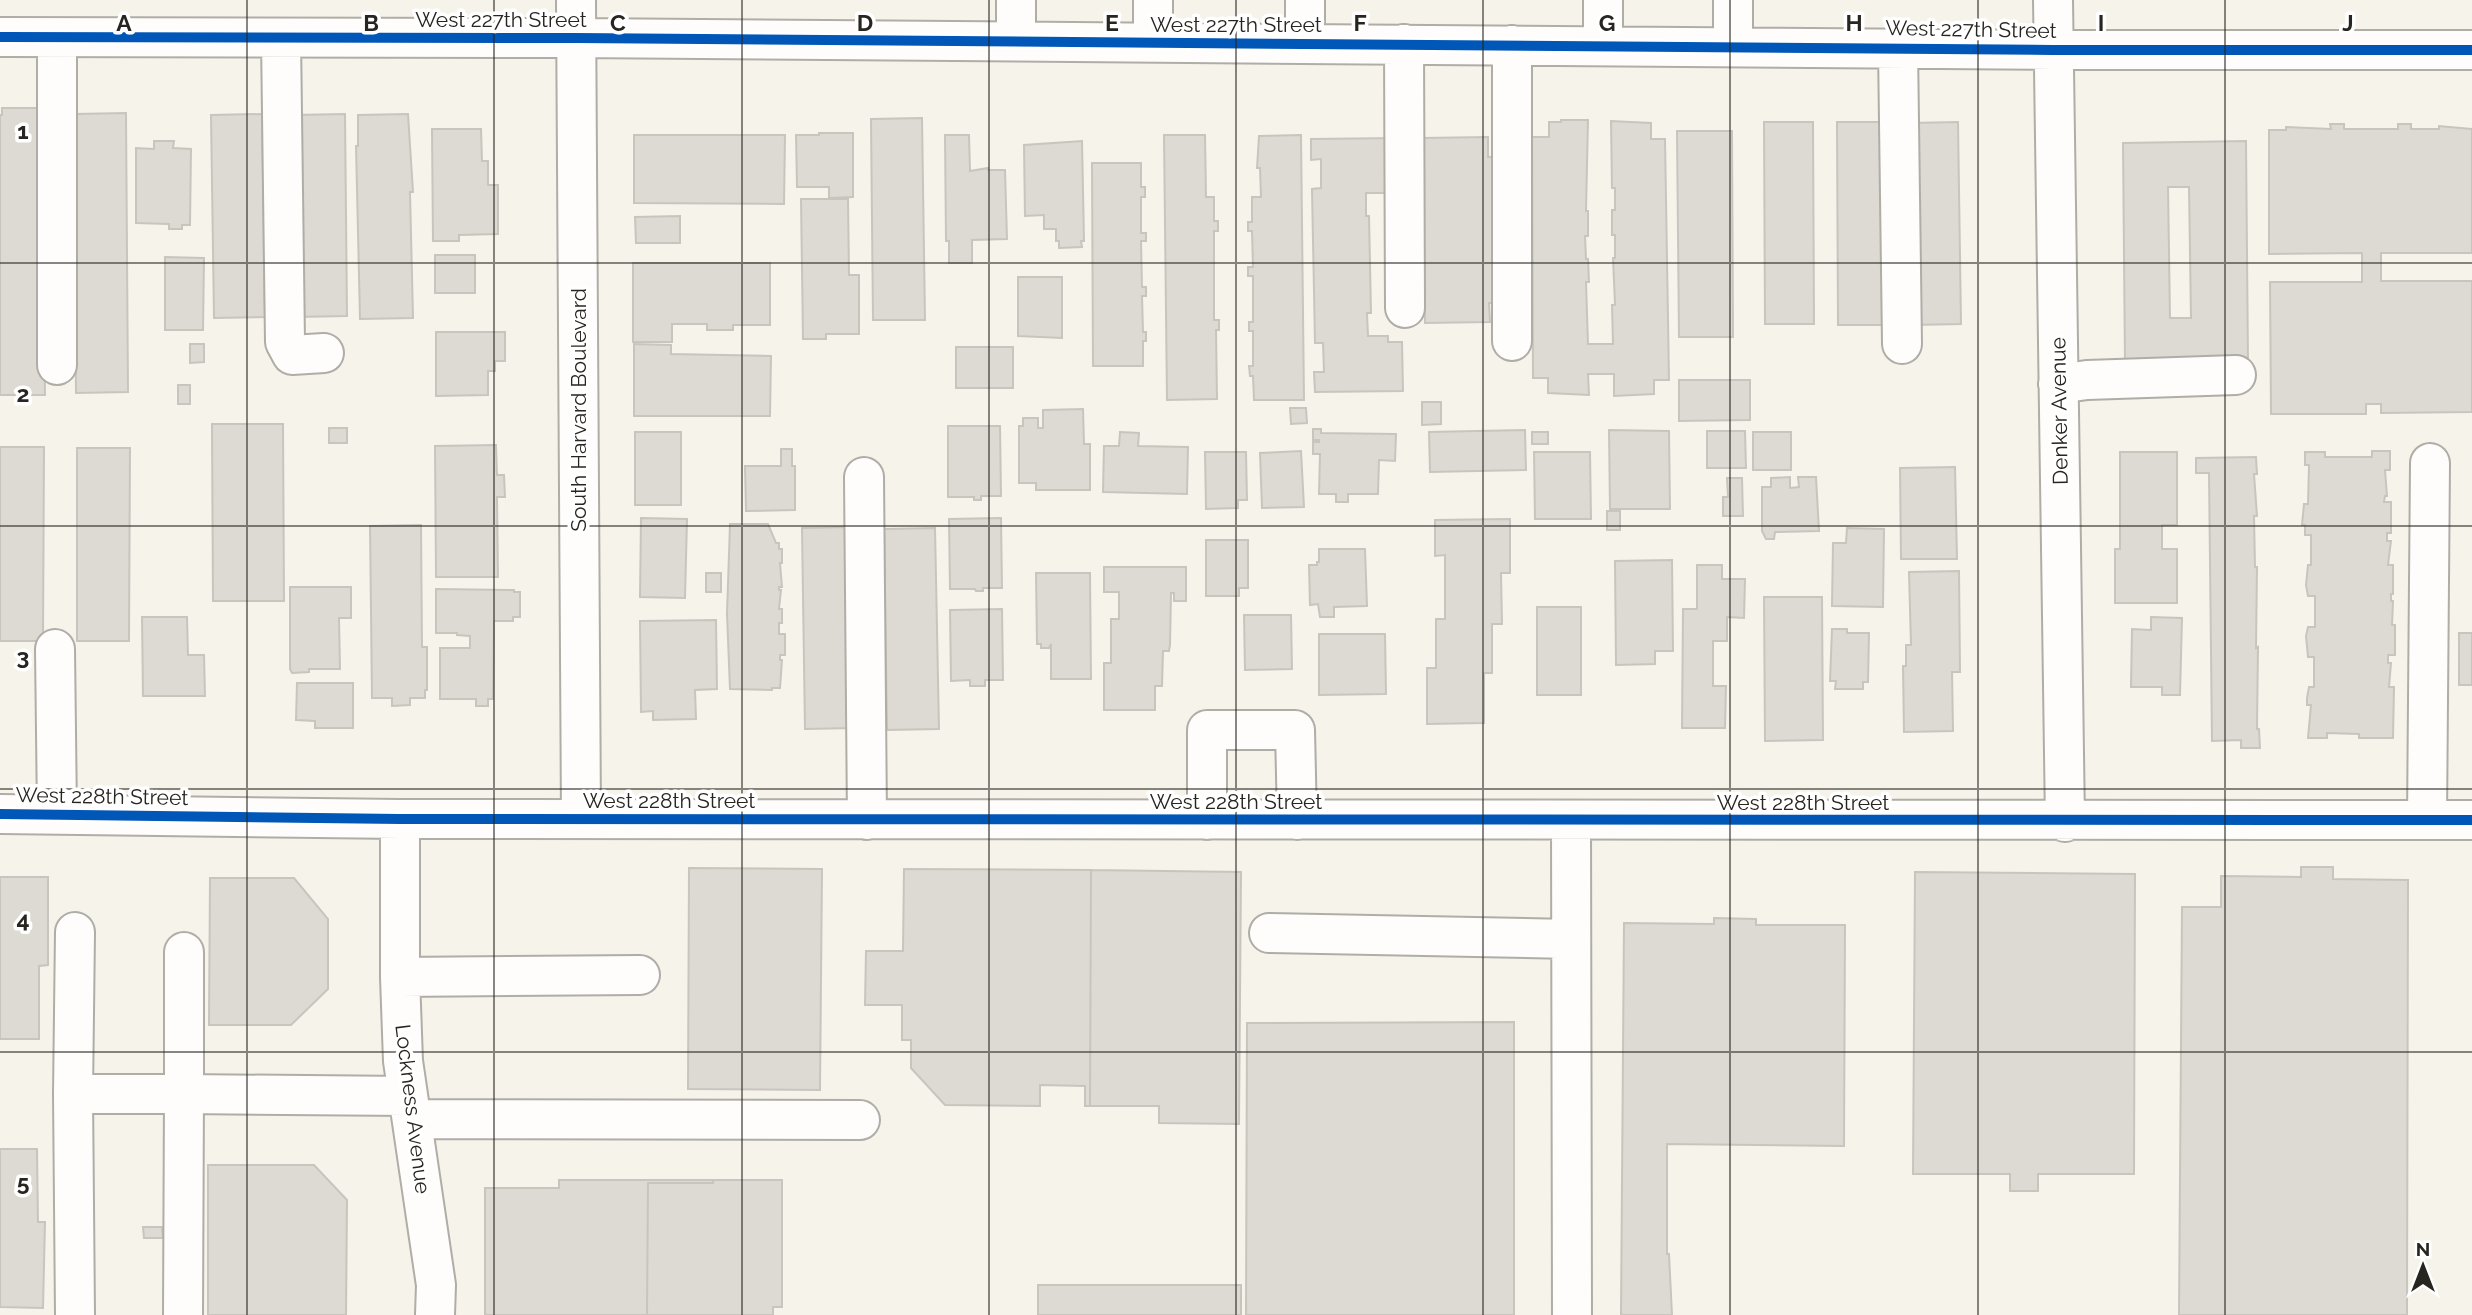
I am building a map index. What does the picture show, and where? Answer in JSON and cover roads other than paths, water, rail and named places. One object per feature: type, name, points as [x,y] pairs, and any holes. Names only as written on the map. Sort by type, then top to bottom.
[{"type":"street","name":"South Harvard Boulevard","points":[[576,0],[581,819]]},
{"type":"street","points":[[1016,0],[1016,41]]},
{"type":"street","points":[[1153,0],[1153,42]]},
{"type":"street","points":[[1305,0],[1305,44]]},
{"type":"street","points":[[1603,0],[1603,46]]},
{"type":"street","points":[[1733,0],[1733,46]]},
{"type":"street","name":"Denker Avenue","points":[[2053,0],[2065,822]]},
{"type":"street","name":"West 227th Street","points":[[0,37],[576,38],[2053,50],[2472,50]]},
{"type":"street","points":[[57,38],[57,365]]},
{"type":"street","points":[[281,38],[285,342],[292,355],[324,353]]},
{"type":"street","points":[[1404,44],[1405,308]]},
{"type":"street","points":[[1512,45],[1512,341]]},
{"type":"street","points":[[1898,48],[1902,344]]},
{"type":"street","points":[[2058,384],[2087,380],[2236,375]]},
{"type":"street","points":[[2427,820],[2430,463]]},
{"type":"street","points":[[864,477],[867,820]]},
{"type":"street","points":[[55,649],[57,814]]},
{"type":"street","points":[[1207,820],[1207,730],[1295,730],[1297,820]]},
{"type":"street","name":"West 228th Street","points":[[0,814],[400,819],[2065,822],[2472,820]]},
{"type":"street","name":"Lockness Avenue","points":[[400,819],[403,1062],[436,1285],[435,1315]]},
{"type":"street","points":[[1571,820],[1572,1315]]},
{"type":"street","points":[[75,932],[75,1315]]},
{"type":"street","points":[[1269,933],[1571,939]]},
{"type":"street","points":[[183,1315],[184,952]]},
{"type":"street","points":[[400,977],[640,975]]},
{"type":"street","points":[[73,1094],[184,1094],[410,1107],[860,1120]]}]
